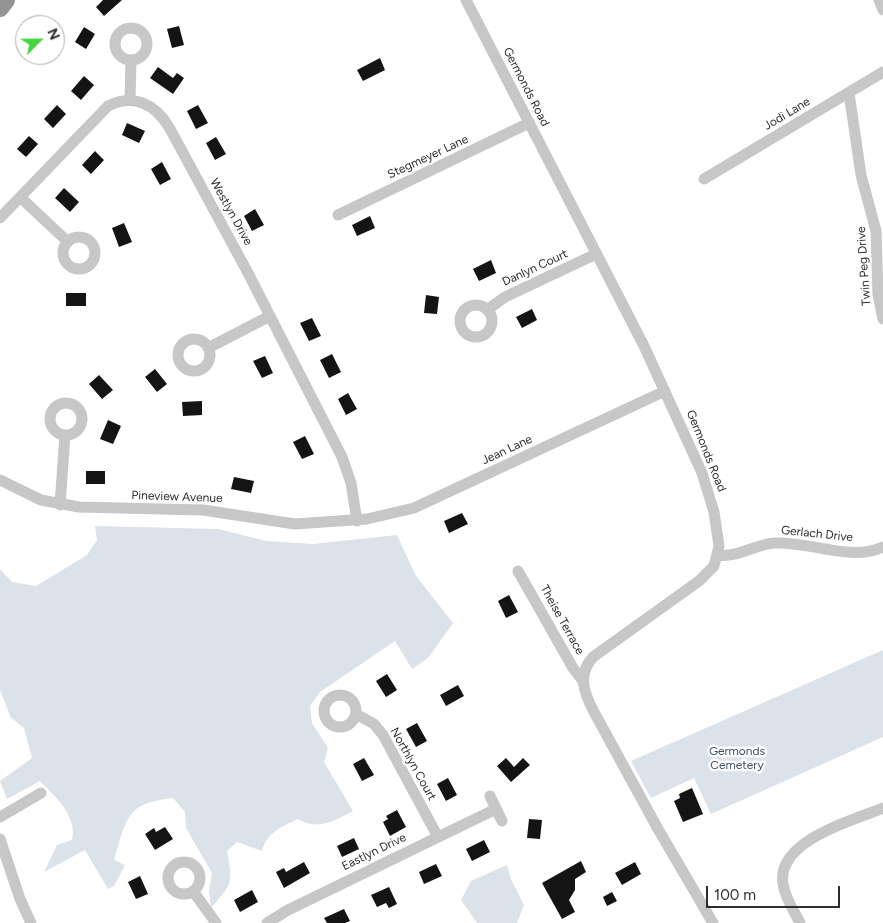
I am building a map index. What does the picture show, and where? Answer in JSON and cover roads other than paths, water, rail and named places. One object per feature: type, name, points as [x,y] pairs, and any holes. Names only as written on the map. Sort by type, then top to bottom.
[{"type":"highway","points":[[0,8],[6,0]]},
{"type":"street","name":"Germonds Road","points":[[466,0],[665,391],[708,489],[718,531],[718,555]]},
{"type":"street","points":[[879,0],[883,10]]},
{"type":"street","points":[[0,218],[103,110],[113,103],[130,100],[131,60]]},
{"type":"street","name":"Jodi Lane","points":[[704,178],[883,72]]},
{"type":"street","name":"Twin Peg Drive","points":[[849,93],[861,174],[876,231],[880,273],[879,304],[883,319]]},
{"type":"street","name":"Westlyn Drive","points":[[130,100],[150,106],[166,122],[270,316],[345,464],[351,483],[357,521]]},
{"type":"street","name":"Stegmeyer Lane","points":[[338,215],[529,123]]},
{"type":"street","points":[[20,197],[68,242]]},
{"type":"street","name":"Danlyn Court","points":[[487,310],[505,296],[596,254]]},
{"type":"street","points":[[208,348],[270,316]]},
{"type":"street","name":"Jean Lane","points":[[357,521],[395,514],[414,508],[665,391]]},
{"type":"street","points":[[60,505],[65,435]]},
{"type":"street","name":"Pineview Avenue","points":[[0,480],[28,494],[60,505],[90,508],[209,510],[295,524],[357,521]]},
{"type":"street","name":"Gerlach Drive","points":[[718,555],[731,555],[774,543],[855,552],[883,548]]},
{"type":"street","points":[[713,923],[598,719],[585,694],[583,681],[585,669],[593,657],[703,577],[714,566],[718,555]]},
{"type":"street","name":"Theise Terrace","points":[[518,571],[576,673],[583,681]]},
{"type":"street","name":"Northlyn Court","points":[[356,714],[374,724],[383,735],[438,837]]},
{"type":"street","points":[[0,817],[41,793]]},
{"type":"street","points":[[490,796],[502,821]]},
{"type":"street","points":[[800,923],[783,885],[783,870],[787,859],[805,842],[883,808]]},
{"type":"street","name":"Eastlyn Drive","points":[[267,923],[288,910],[496,809]]},
{"type":"street","points":[[0,839],[20,900],[31,923]]},
{"type":"street","points":[[192,891],[216,923]]},
{"type":"park label","name":"Germonds Cemetery","points":[[737,758]]}]
